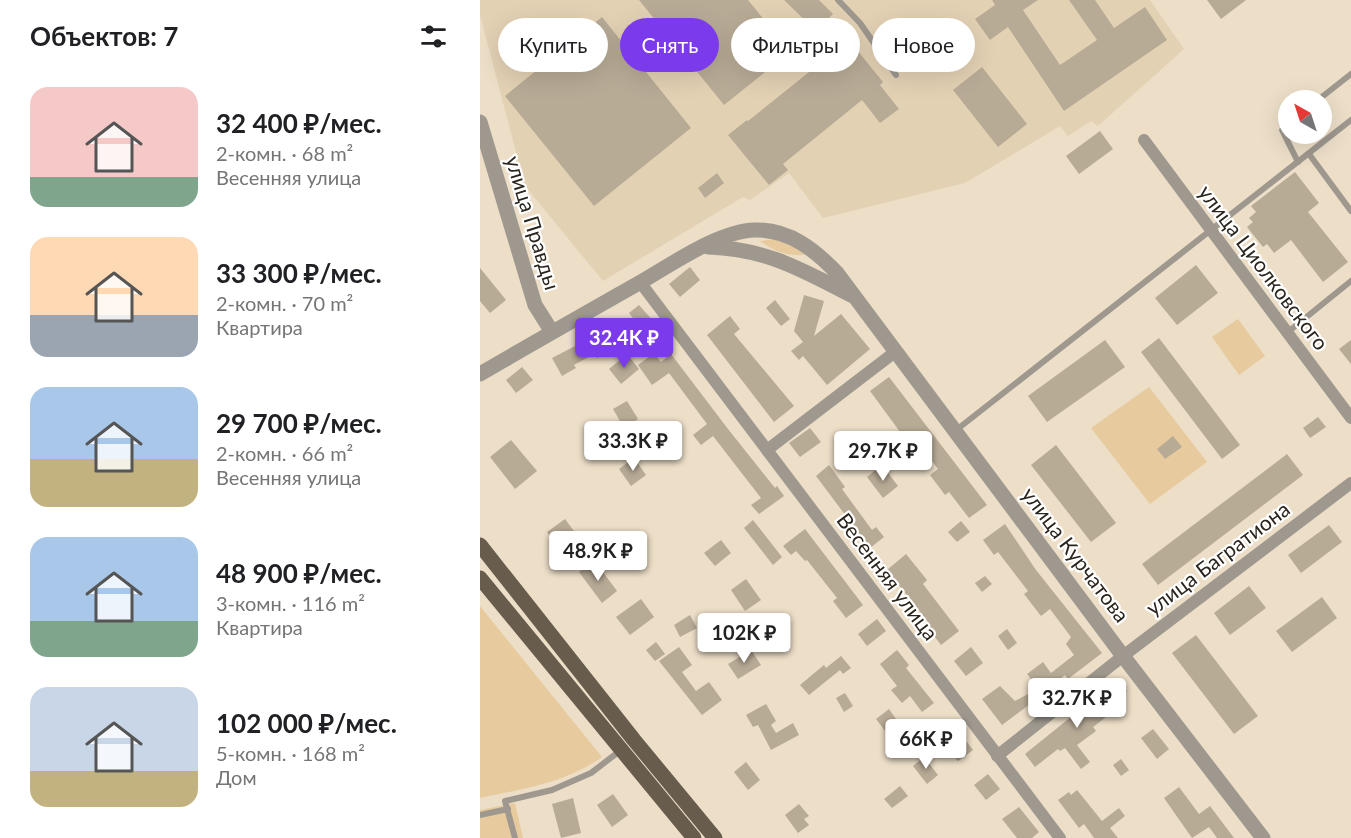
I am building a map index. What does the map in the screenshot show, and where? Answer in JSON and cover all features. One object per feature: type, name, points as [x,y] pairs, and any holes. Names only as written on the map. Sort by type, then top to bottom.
[{"type":"main road","points":[[480,545],[634,740],[715,838]]},
{"type":"main road","points":[[480,578],[694,838]]},
{"type":"street","name":"улица Правды","points":[[480,122],[535,305],[552,332]]},
{"type":"street","name":"улица Циолковского","points":[[1144,140],[1351,418]]},
{"type":"street","name":"улица Курчатова","points":[[701,247],[737,233],[754,230],[777,231],[807,245],[837,273],[1123,656],[1263,838]]},
{"type":"street","points":[[480,374],[701,247]]},
{"type":"street","name":"улица Курчатова","points":[[701,247],[733,248],[760,253],[803,270],[853,297]]},
{"type":"street","name":"Весенняя улица","points":[[640,282],[1060,838]]},
{"type":"street","points":[[767,450],[895,351]]},
{"type":"street","name":"улица Багратиона","points":[[997,756],[1123,656],[1351,483]]},
{"type":"lane","points":[[838,0],[860,23],[897,75]]},
{"type":"lane","points":[[1331,90],[1351,74]]},
{"type":"lane","points":[[955,431],[1351,120]]},
{"type":"lane","points":[[1289,144],[1298,162]]},
{"type":"lane","points":[[1309,154],[1351,211]]},
{"type":"lane","points":[[1287,333],[1351,281]]},
{"type":"lane","points":[[515,838],[505,801],[552,790],[591,772],[622,750]]},
{"type":"lane","points":[[480,815],[508,809]]},
{"type":"shaded area","points":[[480,0],[1150,0],[1184,49],[1098,126],[1091,121],[1068,136],[1060,126],[965,183],[823,218],[789,173],[750,200],[743,197],[603,281],[525,186],[480,15]]},
{"type":"shaded area","points":[[774,239],[794,246],[805,255],[781,252],[760,241]]},
{"type":"shaded area","points":[[1238,319],[1265,356],[1239,375],[1212,337]]},
{"type":"shaded area","points":[[1149,387],[1207,462],[1150,504],[1091,428]]},
{"type":"shaded area","points":[[480,606],[602,757],[559,779],[480,798]]},
{"type":"shaded area","points":[[515,803],[523,838],[480,838],[480,810]]},
{"type":"building","points":[[639,0],[748,0],[763,18],[731,18],[731,72],[765,72],[724,105],[697,72],[719,72],[719,18],[654,18]]},
{"type":"building","points":[[784,0],[819,0],[833,14],[829,18],[803,18]]},
{"type":"building","points":[[992,0],[1038,0],[1023,10],[1060,65],[1097,40],[1069,0],[1095,0],[1114,28],[1145,7],[1167,40],[1064,111],[1008,27],[990,40],[975,19],[995,5]]},
{"type":"building","points":[[1207,0],[1246,0],[1221,19]]},
{"type":"building","points":[[608,24],[620,39],[620,72],[646,72],[691,128],[594,206],[505,96],[534,72],[608,72]]},
{"type":"building","points":[[860,54],[872,68],[872,72],[875,72],[883,82],[880,85],[899,109],[880,123],[862,100],[783,164],[788,170],[769,185],[728,135],[809,72],[860,72]]},
{"type":"building","points":[[982,67],[1027,124],[998,147],[953,90]]},
{"type":"building","points":[[1100,131],[1113,149],[1079,174],[1066,156]]},
{"type":"building","points":[[1295,172],[1319,203],[1308,212],[1348,262],[1323,282],[1291,240],[1274,253],[1267,244],[1263,247],[1247,227],[1253,222],[1249,218],[1256,212],[1251,206]]},
{"type":"building","points":[[717,173],[724,183],[705,198],[698,188]]},
{"type":"building","points":[[1196,265],[1218,293],[1177,325],[1155,298]]},
{"type":"building","points":[[690,267],[700,280],[680,297],[669,284]]},
{"type":"building","points":[[480,268],[506,300],[490,313],[480,301]]},
{"type":"building","points":[[804,295],[824,301],[814,336],[841,314],[870,349],[827,385],[803,356],[799,360],[791,351],[803,342],[794,331]]},
{"type":"building","points":[[775,300],[790,319],[781,326],[766,308]]},
{"type":"building","points":[[639,305],[662,331],[650,340],[629,313]]},
{"type":"building","points":[[730,316],[740,329],[734,334],[794,406],[774,422],[707,335]]},
{"type":"building","points":[[1159,338],[1240,445],[1222,459],[1141,352]]},
{"type":"building","points":[[598,339],[607,352],[597,358],[594,354],[574,365],[576,368],[562,376],[552,358],[579,344],[582,349]]},
{"type":"building","points":[[1105,340],[1125,367],[1047,422],[1028,396]]},
{"type":"building","points":[[1351,340],[1351,364],[1339,349]]},
{"type":"building","points":[[654,353],[661,362],[671,354],[728,429],[784,496],[759,514],[751,505],[761,498],[713,436],[701,445],[693,435],[707,424],[669,373],[652,385],[638,365]]},
{"type":"building","points":[[627,354],[639,369],[621,384],[609,369]]},
{"type":"building","points":[[522,367],[533,380],[516,393],[506,380]]},
{"type":"building","points":[[889,377],[987,505],[969,518],[949,492],[945,495],[930,475],[938,469],[913,436],[906,440],[870,391]]},
{"type":"building","points":[[627,401],[638,419],[624,428],[613,409]]},
{"type":"building","points":[[1318,417],[1326,427],[1310,438],[1303,428]]},
{"type":"building","points":[[810,428],[821,442],[800,457],[789,443]]},
{"type":"building","points":[[1173,436],[1182,447],[1165,459],[1157,449]]},
{"type":"building","points":[[511,440],[537,471],[515,489],[490,457]]},
{"type":"building","points":[[1056,445],[1116,523],[1091,542],[1031,465]]},
{"type":"building","points":[[1287,454],[1303,475],[1158,585],[1142,564]]},
{"type":"building","points":[[634,458],[646,475],[631,486],[619,469]]},
{"type":"building","points":[[829,465],[845,487],[842,489],[872,530],[876,527],[884,537],[870,548],[816,476]]},
{"type":"building","points":[[882,465],[898,486],[883,498],[867,477]]},
{"type":"building","points":[[565,519],[582,542],[564,556],[547,532]]},
{"type":"building","points":[[753,520],[782,557],[773,565],[744,528]]},
{"type":"building","points":[[961,521],[970,532],[957,542],[948,532]]},
{"type":"building","points":[[1005,524],[1036,570],[1102,653],[1068,679],[1065,675],[1042,693],[1027,674],[1043,662],[1051,673],[1074,655],[1066,644],[1071,637],[1050,609],[1041,616],[1024,594],[1028,591],[998,552],[994,555],[983,540]]},
{"type":"building","points":[[1329,525],[1342,542],[1301,573],[1288,555]]},
{"type":"building","points":[[805,529],[863,605],[846,618],[833,601],[837,598],[807,560],[805,561],[796,551],[791,555],[783,546]]},
{"type":"building","points":[[721,540],[731,553],[715,566],[704,553]]},
{"type":"building","points":[[906,554],[927,580],[923,584],[959,631],[941,645],[925,624],[928,622],[887,570]]},
{"type":"building","points":[[594,560],[617,591],[602,603],[579,572]]},
{"type":"building","points":[[985,576],[992,584],[982,592],[975,583]]},
{"type":"building","points":[[746,579],[761,600],[745,611],[731,590]]},
{"type":"building","points":[[1249,586],[1266,608],[1230,635],[1214,613]]},
{"type":"building","points":[[1322,597],[1337,618],[1292,652],[1276,631]]},
{"type":"building","points":[[641,599],[654,617],[630,635],[616,617]]},
{"type":"building","points":[[690,615],[697,628],[680,637],[674,625]]},
{"type":"building","points":[[877,619],[886,631],[867,646],[858,634]]},
{"type":"building","points":[[1007,629],[1017,643],[1008,650],[998,636]]},
{"type":"building","points":[[1196,635],[1258,716],[1234,734],[1172,653]]},
{"type":"building","points":[[656,642],[665,654],[655,661],[646,650]]},
{"type":"building","points":[[679,647],[692,665],[682,672],[696,691],[709,682],[722,700],[702,715],[659,661]]},
{"type":"building","points":[[971,647],[983,663],[966,676],[954,661]]},
{"type":"building","points":[[751,650],[761,665],[738,679],[728,664]]},
{"type":"building","points":[[897,650],[909,665],[906,668],[934,703],[922,712],[910,696],[902,703],[891,690],[897,686],[880,664]]},
{"type":"building","points":[[841,656],[851,668],[843,674],[840,670],[809,695],[800,685],[824,665],[826,668]]},
{"type":"building","points":[[1118,679],[1127,691],[1102,710],[1106,717],[1093,727],[1096,731],[1077,745],[1090,762],[1081,769],[1065,748],[1060,751],[1058,749],[1035,767],[1025,754]]},
{"type":"building","points":[[1000,686],[1015,701],[1028,694],[1034,701],[1002,725],[982,699]]},
{"type":"building","points":[[845,693],[853,706],[844,712],[836,698]]},
{"type":"building","points":[[766,704],[776,721],[771,725],[776,733],[793,723],[799,735],[771,750],[758,725],[753,727],[746,715]]},
{"type":"building","points":[[889,709],[898,722],[886,732],[876,719]]},
{"type":"building","points":[[957,729],[973,750],[958,761],[942,741]]},
{"type":"building","points":[[1153,729],[1169,749],[1157,759],[1141,738]]},
{"type":"building","points":[[924,757],[938,775],[927,784],[913,766]]},
{"type":"building","points":[[1121,759],[1129,770],[1121,776],[1113,765]]},
{"type":"building","points":[[746,762],[760,780],[748,790],[734,772]]},
{"type":"building","points":[[988,774],[1000,789],[986,800],[974,785]]},
{"type":"building","points":[[900,786],[908,796],[892,808],[884,799]]},
{"type":"building","points":[[1179,787],[1199,814],[1210,806],[1234,838],[1217,838],[1209,827],[1192,838],[1164,798]]},
{"type":"building","points":[[1077,790],[1102,821],[1119,808],[1125,816],[1110,828],[1118,838],[1094,838],[1084,824],[1079,828],[1058,800],[1069,792],[1071,795]]},
{"type":"building","points":[[613,794],[628,815],[612,827],[597,805]]},
{"type":"building","points":[[573,798],[581,833],[561,838],[552,804]]},
{"type":"building","points":[[799,804],[809,816],[804,819],[809,825],[798,833],[785,815]]},
{"type":"building","points":[[1019,807],[1039,832],[1032,838],[1017,838],[1002,819]]}]
